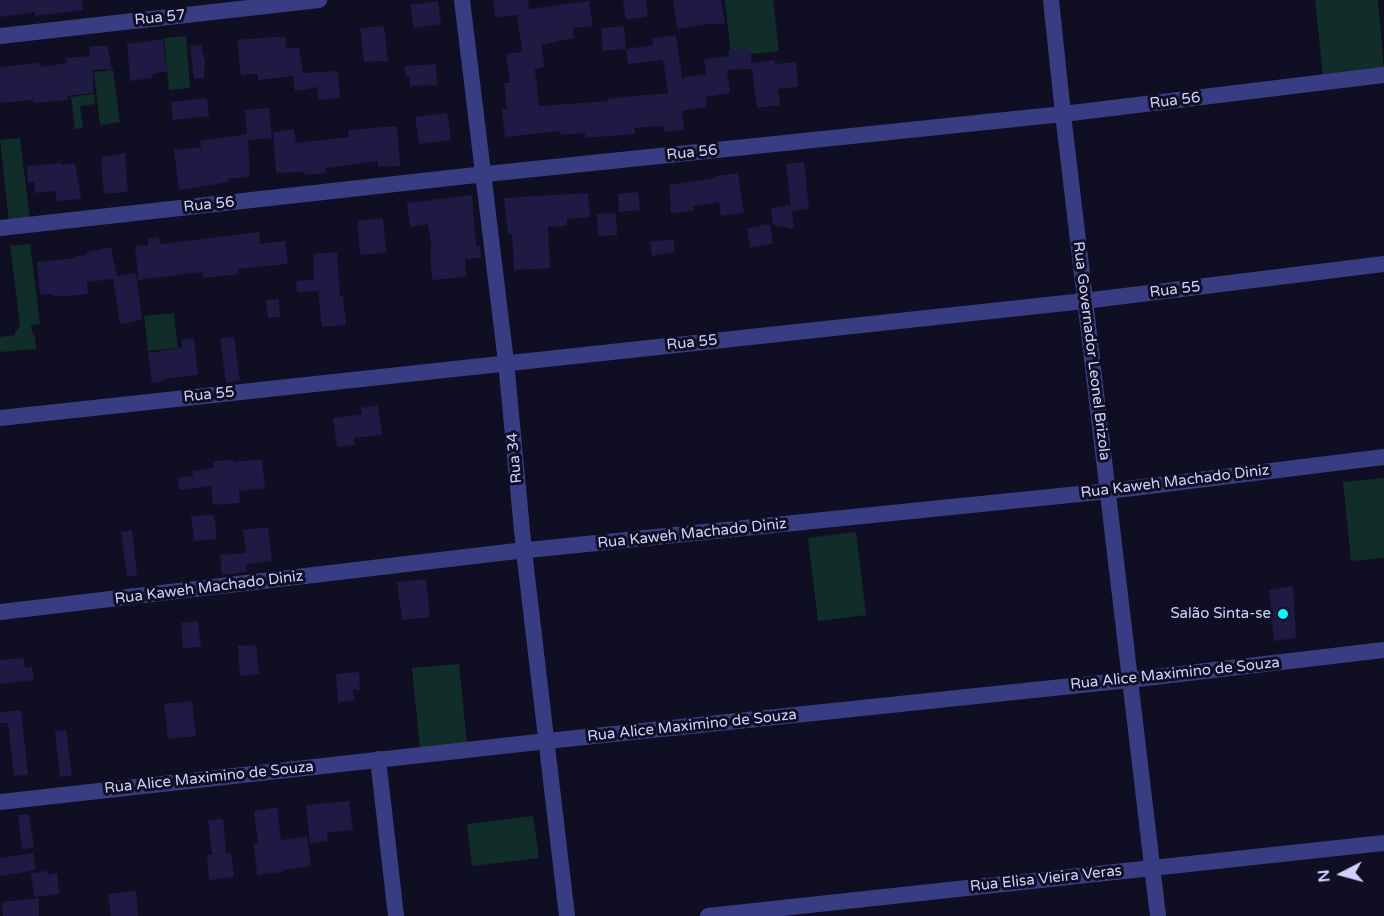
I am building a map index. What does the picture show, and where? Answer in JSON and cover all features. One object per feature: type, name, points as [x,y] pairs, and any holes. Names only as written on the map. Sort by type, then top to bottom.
[{"type":"street","name":"Rua 57","points":[[0,36],[319,0]]},
{"type":"street","name":"Rua 34","points":[[462,0],[506,362],[524,551],[567,916]]},
{"type":"street","name":"Rua Governador Leonel Brizola","points":[[1051,0],[1062,114],[1158,916]]},
{"type":"street","name":"Rua 56","points":[[0,228],[1062,114],[1384,75]]},
{"type":"street","name":"Rua 55","points":[[0,418],[1084,301],[1384,264]]},
{"type":"street","name":"Rua Kaweh Machado Diniz","points":[[0,612],[524,551],[1108,491],[1384,457]]},
{"type":"street","name":"Rua Alice Maximino de Souza","points":[[0,802],[378,759],[1129,680],[1384,650]]},
{"type":"street","points":[[378,759],[396,916]]},
{"type":"street","name":"Rua Elisa Vieira Veras","points":[[708,916],[1384,843]]},
{"type":"green space","points":[[725,0],[773,0],[779,51],[731,56]]},
{"type":"green space","points":[[1315,0],[1378,0],[1384,70],[1323,76]]},
{"type":"green space","points":[[186,36],[190,88],[169,90],[164,38]]},
{"type":"green space","points":[[113,70],[120,122],[100,125],[94,72]]},
{"type":"green space","points":[[94,94],[95,104],[80,106],[83,128],[75,129],[71,97]]},
{"type":"green space","points":[[20,138],[30,219],[9,222],[0,140]]},
{"type":"green space","points":[[30,244],[40,324],[31,325],[36,349],[0,352],[0,337],[15,335],[20,326],[10,246]]},
{"type":"green space","points":[[174,313],[178,348],[148,351],[144,316]]},
{"type":"green space","points":[[1384,478],[1384,558],[1351,561],[1343,482]]},
{"type":"green space","points":[[856,532],[866,615],[818,621],[808,538]]},
{"type":"green space","points":[[459,664],[467,743],[420,748],[412,668]]},
{"type":"green space","points":[[533,816],[539,858],[472,866],[467,824]]},
{"type":"building","points":[[0,0],[82,0],[83,10],[35,16],[35,12],[0,17]]},
{"type":"building","points":[[493,0],[528,0],[529,9],[589,1],[593,26],[573,28],[574,38],[541,45],[545,67],[535,69],[539,106],[608,101],[608,99],[621,97],[668,93],[663,60],[628,64],[626,49],[653,45],[652,39],[676,35],[682,78],[706,74],[704,59],[729,56],[728,50],[751,49],[751,63],[775,60],[775,64],[796,62],[798,87],[778,89],[780,105],[757,108],[752,69],[727,70],[730,93],[706,97],[707,107],[682,111],[684,130],[664,132],[663,126],[634,128],[635,134],[585,138],[585,133],[560,135],[560,131],[505,137],[502,109],[507,109],[504,83],[510,83],[506,54],[522,52],[517,15],[495,17]]},
{"type":"building","points":[[623,0],[646,0],[648,16],[626,20]]},
{"type":"building","points":[[673,0],[721,0],[725,23],[677,29]]},
{"type":"building","points":[[438,1],[441,24],[414,28],[410,5]]},
{"type":"building","points":[[384,26],[388,61],[364,62],[360,28]]},
{"type":"building","points":[[624,26],[626,49],[603,51],[601,28]]},
{"type":"building","points":[[285,37],[286,49],[299,47],[303,73],[338,71],[340,98],[318,100],[317,87],[295,91],[293,76],[258,80],[257,74],[241,75],[237,40]]},
{"type":"building","points":[[163,39],[167,71],[152,74],[152,78],[130,81],[127,44]]},
{"type":"building","points":[[107,45],[112,69],[93,70],[93,93],[67,96],[68,100],[0,103],[0,67],[40,63],[40,67],[67,63],[66,58],[90,56],[89,47]]},
{"type":"building","points":[[201,45],[205,62],[204,78],[194,79],[190,46]]},
{"type":"building","points":[[436,64],[437,85],[410,86],[405,66]]},
{"type":"building","points":[[207,98],[209,116],[173,120],[171,102]]},
{"type":"building","points":[[269,108],[272,138],[248,140],[250,177],[228,179],[229,182],[179,190],[174,150],[201,147],[200,141],[247,134],[245,110]]},
{"type":"building","points":[[447,113],[451,140],[419,144],[415,117]]},
{"type":"building","points":[[397,126],[400,166],[378,167],[378,161],[326,168],[326,173],[305,175],[304,172],[276,173],[273,132],[294,129],[296,143],[349,137],[348,130]]},
{"type":"building","points":[[125,153],[128,192],[104,194],[101,157]]},
{"type":"building","points":[[804,162],[809,209],[792,211],[794,229],[773,225],[771,208],[791,205],[786,164]]},
{"type":"building","points":[[62,163],[62,165],[75,163],[81,199],[57,201],[55,191],[35,193],[34,182],[28,183],[27,166]]},
{"type":"building","points":[[738,173],[744,213],[721,216],[719,202],[693,206],[694,211],[671,213],[669,185]]},
{"type":"building","points":[[638,192],[640,210],[619,212],[618,194]]},
{"type":"building","points":[[588,193],[590,217],[567,219],[567,226],[548,227],[550,268],[514,270],[512,234],[508,235],[504,198]]},
{"type":"building","points":[[472,195],[476,246],[480,246],[481,258],[465,259],[466,277],[432,280],[430,249],[432,249],[428,224],[410,227],[407,203]]},
{"type":"building","points":[[616,213],[617,235],[598,236],[597,214]]},
{"type":"building","points":[[383,218],[386,253],[360,255],[357,221]]},
{"type":"building","points":[[770,224],[773,244],[750,248],[747,228]]},
{"type":"building","points":[[259,232],[260,244],[285,241],[288,264],[238,269],[239,274],[203,278],[202,272],[138,280],[135,246],[148,245],[148,239],[159,237],[160,244]]},
{"type":"building","points":[[673,239],[675,252],[652,256],[650,242]]},
{"type":"building","points":[[111,247],[117,276],[136,273],[142,320],[120,324],[113,279],[87,282],[88,294],[53,297],[53,294],[40,295],[37,262],[75,258],[75,256],[87,255],[87,252]]},
{"type":"building","points":[[337,252],[340,296],[343,296],[346,325],[322,327],[318,291],[297,292],[296,281],[314,279],[313,254]]},
{"type":"building","points":[[279,299],[280,317],[268,318],[266,300]]},
{"type":"building","points":[[234,337],[240,381],[226,383],[220,339]]},
{"type":"building","points":[[194,338],[198,375],[164,379],[165,381],[152,383],[148,353],[182,348],[181,340]]},
{"type":"building","points":[[378,405],[382,435],[354,438],[355,445],[337,447],[333,418],[362,414],[361,408]]},
{"type":"building","points":[[262,459],[265,488],[239,491],[240,503],[213,505],[211,486],[179,490],[178,478],[193,476],[192,471],[213,468],[213,461],[234,460],[234,462]]},
{"type":"building","points":[[214,515],[217,539],[194,541],[191,516]]},
{"type":"building","points":[[268,527],[272,561],[246,564],[247,572],[222,575],[220,555],[246,553],[243,530]]},
{"type":"building","points":[[132,530],[137,575],[127,577],[121,532]]},
{"type":"building","points":[[426,579],[430,617],[402,620],[397,582]]},
{"type":"building","name":"Salão Sinta-se","points":[[1293,586],[1296,638],[1274,641],[1269,590]]},
{"type":"building","points":[[198,621],[201,647],[183,648],[181,623]]},
{"type":"building","points":[[256,645],[259,674],[240,676],[238,646]]},
{"type":"building","points":[[24,658],[25,668],[32,667],[34,680],[0,684],[0,660]]},
{"type":"building","points":[[359,672],[360,690],[353,690],[354,701],[338,702],[336,674]]},
{"type":"building","points":[[192,701],[196,736],[168,739],[164,704]]},
{"type":"building","points":[[21,710],[28,775],[14,776],[8,723],[0,723],[0,712]]},
{"type":"building","points":[[66,730],[72,776],[60,777],[55,731]]},
{"type":"building","points":[[349,801],[353,830],[327,833],[328,841],[310,843],[306,805]]},
{"type":"building","points":[[277,807],[281,840],[307,836],[311,866],[257,875],[254,843],[258,843],[254,811]]},
{"type":"building","points":[[29,814],[34,847],[22,849],[18,815]]},
{"type":"building","points":[[223,819],[226,853],[231,853],[234,877],[209,880],[207,855],[212,855],[208,820]]},
{"type":"building","points":[[33,853],[36,870],[0,876],[0,858]]},
{"type":"building","points":[[48,871],[47,875],[57,873],[59,894],[34,897],[31,873]]},
{"type":"building","points":[[136,891],[138,916],[111,916],[108,894]]},
{"type":"building","points":[[39,898],[39,916],[3,916],[2,902]]},
{"type":"place","name":"Salão Sinta-se","points":[[1283,614]]}]
